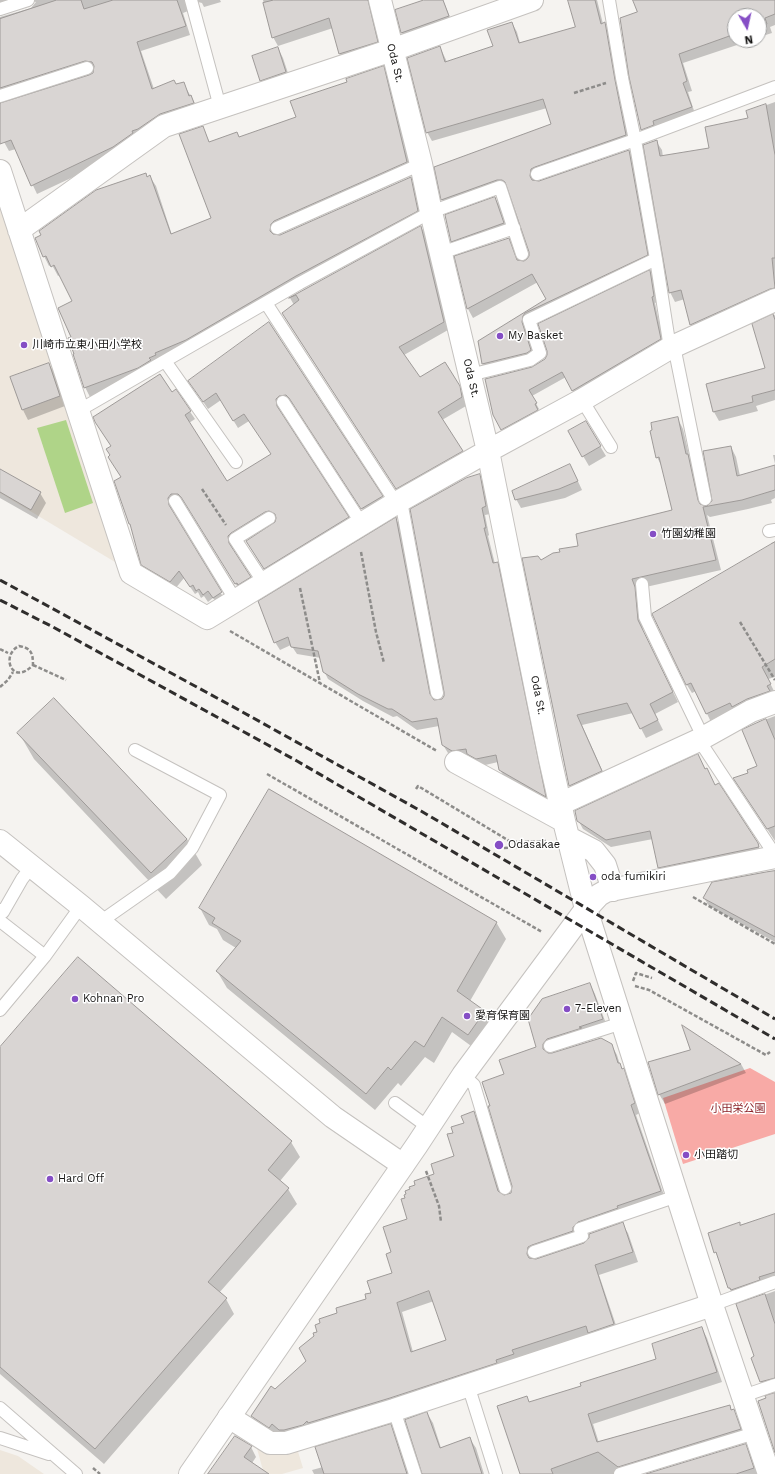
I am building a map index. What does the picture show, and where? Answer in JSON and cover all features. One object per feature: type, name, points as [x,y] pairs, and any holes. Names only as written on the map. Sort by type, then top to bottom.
[{"type":"street","name":"Oda St.","points":[[380,0],[421,164],[488,451],[550,759],[586,908],[712,1305],[755,1433],[770,1470]]},
{"type":"street","points":[[19,230],[164,126],[392,50],[532,0]]},
{"type":"street","points":[[0,171],[131,573],[207,618],[399,502],[488,451],[582,400],[672,347],[775,300]]},
{"type":"street","points":[[564,821],[701,738],[751,711],[775,702]]},
{"type":"street","points":[[456,762],[564,821],[594,851],[605,865],[613,890]]},
{"type":"street","points":[[0,841],[81,906],[333,1116],[403,1164]]},
{"type":"street","points":[[190,1474],[463,1075],[586,908],[599,895],[613,890],[775,856]]},
{"type":"street","points":[[229,1417],[270,1443],[286,1443],[394,1410],[712,1305]]},
{"type":"lane","points":[[0,9],[28,0]]},
{"type":"lane","points":[[191,0],[220,107]]},
{"type":"lane","points":[[609,0],[672,347],[705,499]]},
{"type":"lane","points":[[0,96],[86,68]]},
{"type":"lane","points":[[537,174],[635,140],[775,88]]},
{"type":"lane","points":[[278,228],[421,164]]},
{"type":"lane","points":[[78,411],[266,303],[431,212],[500,187],[522,254]]},
{"type":"lane","points":[[441,253],[514,228]]},
{"type":"lane","points":[[470,375],[530,360],[540,353],[529,320],[656,259]]},
{"type":"lane","points":[[266,303],[399,502],[437,692]]},
{"type":"lane","points":[[165,361],[236,462]]},
{"type":"lane","points":[[582,400],[611,447]]},
{"type":"lane","points":[[283,402],[359,526]]},
{"type":"lane","points":[[175,501],[236,601]]},
{"type":"lane","points":[[264,583],[235,539],[269,518]]},
{"type":"lane","points":[[642,584],[645,617],[701,738],[775,856]]},
{"type":"lane","points":[[100,922],[170,873],[192,848],[220,795],[135,750]]},
{"type":"lane","points":[[0,910],[3,912],[22,879],[32,866]]},
{"type":"lane","points":[[0,1010],[45,956],[81,906]]},
{"type":"lane","points":[[0,921],[45,956]]},
{"type":"lane","points":[[550,1046],[622,1023]]},
{"type":"lane","points":[[463,1075],[474,1086],[505,1188]]},
{"type":"lane","points":[[395,1103],[422,1136]]},
{"type":"lane","points":[[534,1252],[582,1236],[580,1228],[677,1196]]},
{"type":"lane","points":[[712,1305],[775,1282]]},
{"type":"lane","points":[[743,1396],[775,1385]]},
{"type":"lane","points":[[468,1386],[496,1474]]},
{"type":"lane","points":[[0,1408],[76,1474]]},
{"type":"lane","points":[[394,1410],[415,1474]]},
{"type":"lane","points":[[620,1474],[755,1433]]},
{"type":"lane","points":[[0,1438],[56,1456]]},
{"type":"path","points":[[574,93],[622,78]]},
{"type":"path","points":[[202,489],[235,539]]},
{"type":"path","points":[[359,526],[376,632],[384,663]]},
{"type":"path","points":[[295,565],[320,683]]},
{"type":"path","points":[[207,618],[456,762]]},
{"type":"path","points":[[740,622],[775,680]]},
{"type":"path","points":[[19,646],[26,647],[31,652],[33,665],[27,671],[20,673],[13,672],[8,667],[6,660],[12,648],[19,646]]},
{"type":"path","points":[[0,649],[8,654]]},
{"type":"path","points":[[33,665],[66,680]]},
{"type":"path","points":[[0,687],[8,680],[13,672]]},
{"type":"path","points":[[267,774],[561,943]]},
{"type":"path","points":[[416,789],[418,786],[511,842],[527,840],[533,842],[528,846],[504,848]]},
{"type":"path","points":[[663,880],[775,944]]},
{"type":"path","points":[[636,973],[652,978]]},
{"type":"path","points":[[632,985],[649,990],[766,1055],[770,1052]]},
{"type":"path","points":[[422,1136],[439,1206],[441,1222]]},
{"type":"shaded area","name":"川崎市立東小田小学校","points":[[0,196],[120,565],[0,493]]},
{"type":"shaded area","points":[[66,420],[93,503],[65,513],[37,428]]},
{"type":"shaded area","points":[[256,1445],[296,1445],[303,1468],[282,1474],[264,1474]]},
{"type":"shaded area","points":[[0,1450],[18,1456],[44,1474],[0,1474]]},
{"type":"green space","name":"小田栄公園","points":[[750,1068],[775,1082],[775,1134],[683,1164],[663,1098]]},
{"type":"building","points":[[57,0],[81,0],[84,9],[113,0],[177,0],[186,26],[137,42],[152,89],[174,80],[176,84],[184,82],[189,96],[191,95],[194,103],[160,114],[138,129],[132,131],[133,133],[113,147],[31,186],[11,140],[0,144],[0,103],[89,75],[93,73],[94,66],[92,62],[85,61],[0,88],[0,19]]},
{"type":"building","points":[[274,0],[368,0],[378,42],[339,54],[329,18],[272,38],[263,3]]},
{"type":"building","points":[[424,0],[443,0],[449,16],[401,33],[395,10]]},
{"type":"building","points":[[568,0],[595,0],[601,24],[605,22],[626,135],[535,167],[531,169],[530,176],[532,180],[539,181],[629,150],[648,255],[525,313],[522,322],[531,350],[527,353],[482,364],[478,341],[546,299],[532,274],[467,309],[454,256],[509,238],[517,260],[524,261],[527,259],[529,252],[505,182],[502,180],[497,180],[441,200],[434,167],[551,124],[543,99],[426,133],[407,58],[440,46],[445,62],[493,46],[487,30],[512,22],[519,43],[575,27]]},
{"type":"building","points":[[633,0],[775,0],[775,14],[767,17],[767,8],[727,8],[727,37],[679,54],[687,81],[683,83],[692,107],[653,121],[654,125],[641,130],[629,77],[620,18],[637,12]]},
{"type":"building","points":[[278,47],[286,72],[260,81],[252,56]]},
{"type":"building","points":[[384,66],[407,162],[274,221],[271,224],[270,231],[273,234],[280,235],[411,177],[418,211],[296,276],[186,340],[155,353],[156,355],[149,358],[151,360],[138,368],[84,388],[68,338],[71,337],[58,308],[72,301],[54,265],[51,267],[46,256],[43,257],[35,238],[41,235],[39,231],[96,190],[146,173],[147,177],[150,175],[171,234],[211,218],[179,134],[203,126],[209,142],[237,132],[239,137],[296,117],[290,101],[347,82],[346,79]]},
{"type":"building","points":[[766,104],[775,155],[775,258],[772,258],[775,288],[690,325],[681,290],[669,293],[643,145],[657,140],[660,156],[709,148],[705,127],[748,118],[746,111]]},
{"type":"building","points":[[495,197],[504,223],[451,242],[445,215]]},
{"type":"building","points":[[421,226],[444,322],[399,347],[420,377],[445,362],[460,386],[462,397],[438,412],[463,451],[396,489],[282,313],[299,300],[296,295],[289,298]]},
{"type":"building","points":[[650,270],[654,296],[652,297],[661,339],[572,391],[562,372],[529,390],[537,403],[535,404],[538,410],[501,430],[493,415],[485,379],[532,367],[545,359],[547,351],[538,324]]},
{"type":"building","points":[[773,314],[775,320],[775,390],[752,396],[753,402],[713,412],[706,384],[765,368],[752,324]]},
{"type":"building","points":[[269,322],[383,496],[361,509],[289,398],[286,395],[279,396],[276,399],[277,406],[349,517],[264,569],[246,541],[275,522],[275,514],[269,511],[265,512],[228,536],[229,543],[251,577],[238,585],[237,583],[235,584],[181,497],[178,494],[171,494],[168,498],[169,505],[222,592],[213,598],[208,591],[203,595],[199,589],[196,591],[193,585],[190,587],[179,571],[170,582],[141,565],[130,524],[114,481],[121,477],[108,457],[110,455],[106,449],[111,446],[93,417],[160,374],[172,392],[176,389],[191,411],[185,415],[227,481],[271,454],[244,414],[233,421],[216,393],[203,402],[188,381]]},
{"type":"building","points":[[49,363],[60,396],[22,410],[10,377]]},
{"type":"building","points":[[678,417],[686,454],[688,454],[700,504],[707,506],[712,501],[703,451],[731,446],[737,476],[775,465],[775,490],[742,500],[703,507],[716,560],[632,579],[635,587],[638,620],[673,692],[650,704],[658,720],[640,729],[627,703],[577,715],[602,771],[569,786],[522,558],[538,556],[541,560],[553,553],[560,552],[559,549],[578,546],[576,534],[672,510],[659,457],[656,458],[650,431],[652,430],[651,423]]},
{"type":"building","points":[[586,421],[601,446],[582,457],[568,431]]},
{"type":"building","points":[[570,464],[578,481],[559,489],[515,500],[512,491]]},
{"type":"building","points":[[0,469],[41,492],[31,510],[0,492]]},
{"type":"building","points":[[480,474],[486,506],[482,508],[486,528],[484,528],[493,563],[498,562],[546,797],[499,770],[496,755],[476,759],[467,754],[466,749],[452,751],[442,745],[437,718],[412,722],[392,709],[388,709],[358,694],[323,672],[318,651],[291,647],[288,637],[274,643],[258,601],[396,517],[430,694],[434,700],[442,699],[444,692],[410,509],[466,478]]},
{"type":"building","points":[[775,542],[775,659],[762,667],[771,684],[767,686],[770,691],[747,699],[732,707],[730,703],[706,714],[691,683],[686,685],[652,614]]},
{"type":"building","points":[[54,698],[187,839],[151,873],[17,733]]},
{"type":"building","points":[[766,719],[775,740],[775,826],[767,829],[733,778],[748,773],[747,770],[757,766],[742,730]]},
{"type":"building","points":[[698,754],[715,785],[719,783],[758,843],[759,847],[658,868],[650,831],[606,840],[577,821],[575,811]]},
{"type":"building","points":[[269,789],[497,922],[457,991],[485,1011],[468,1035],[442,1017],[424,1047],[415,1041],[391,1070],[388,1067],[366,1094],[216,971],[241,941],[212,923],[215,918],[199,908]]},
{"type":"building","points":[[775,871],[775,937],[703,898],[712,882]]},
{"type":"building","points":[[78,957],[292,1141],[268,1170],[289,1188],[208,1282],[227,1298],[95,1449],[0,1367],[0,1047]]},
{"type":"building","points":[[590,983],[603,1019],[579,1027],[582,1028],[547,1039],[543,1044],[543,1049],[548,1053],[552,1053],[601,1038],[612,1044],[618,1063],[620,1063],[622,1069],[624,1068],[635,1103],[631,1105],[661,1191],[617,1206],[618,1208],[578,1222],[573,1227],[573,1231],[528,1247],[527,1254],[529,1258],[536,1259],[584,1243],[589,1238],[589,1234],[623,1222],[633,1252],[595,1265],[614,1324],[588,1333],[586,1326],[512,1350],[514,1354],[496,1360],[497,1363],[390,1398],[308,1423],[307,1421],[303,1425],[284,1430],[279,1430],[272,1424],[269,1428],[251,1416],[271,1386],[275,1389],[306,1361],[299,1348],[314,1336],[313,1333],[317,1332],[315,1325],[320,1323],[319,1319],[337,1313],[336,1308],[366,1299],[365,1294],[371,1293],[367,1281],[392,1273],[386,1254],[391,1252],[383,1227],[407,1219],[401,1199],[405,1198],[405,1191],[410,1189],[409,1187],[415,1185],[414,1181],[434,1174],[431,1164],[454,1156],[447,1134],[453,1133],[451,1127],[464,1123],[461,1116],[474,1111],[498,1191],[504,1195],[511,1193],[512,1186],[482,1082],[504,1074],[499,1060],[536,1047],[528,1019],[542,999]],"holes":[[[429,1291],[446,1340],[411,1352],[397,1303]]]},
{"type":"building","points":[[682,1025],[741,1064],[658,1095],[648,1062],[690,1050]]},
{"type":"building","points":[[775,1214],[775,1272],[759,1277],[760,1280],[731,1290],[728,1288],[708,1233],[740,1222],[740,1225]]},
{"type":"building","points":[[765,1294],[775,1324],[775,1378],[760,1382],[751,1358],[754,1356],[736,1304]]},
{"type":"building","points":[[702,1327],[717,1372],[588,1414],[597,1442],[730,1405],[731,1410],[734,1409],[741,1429],[618,1467],[598,1452],[551,1469],[553,1474],[520,1474],[497,1406],[527,1396],[529,1402],[581,1386],[580,1383],[656,1359],[652,1344]]},
{"type":"building","points":[[775,1393],[775,1453],[758,1401],[766,1398],[765,1396]]},
{"type":"building","points":[[427,1412],[440,1448],[470,1437],[482,1474],[422,1474],[405,1420]]},
{"type":"building","points":[[391,1424],[407,1474],[324,1474],[315,1447]]},
{"type":"building","points":[[235,1436],[252,1446],[244,1457],[269,1474],[208,1474]]},
{"type":"building","points":[[746,1444],[754,1468],[736,1474],[646,1474]]},
{"type":"railway","points":[[0,580],[421,811],[775,1019]]},
{"type":"railway","points":[[0,600],[53,627],[297,761],[775,1039]]},
{"type":"place","name":"My Basket","points":[[500,336]]},
{"type":"place","name":"川崎市立東小田小学校","points":[[24,345]]},
{"type":"place","name":"竹園幼稚園","points":[[653,534]]},
{"type":"place","name":"Odasakae","points":[[499,845]]},
{"type":"place","name":"oda fumikiri","points":[[593,877]]},
{"type":"place","name":"Kohnan Pro","points":[[75,999]]},
{"type":"place","name":"7-Eleven","points":[[567,1009]]},
{"type":"place","name":"愛育保育園","points":[[467,1016]]},
{"type":"place","name":"小田踏切","points":[[686,1155]]},
{"type":"place","name":"Hard Off","points":[[50,1179]]}]
